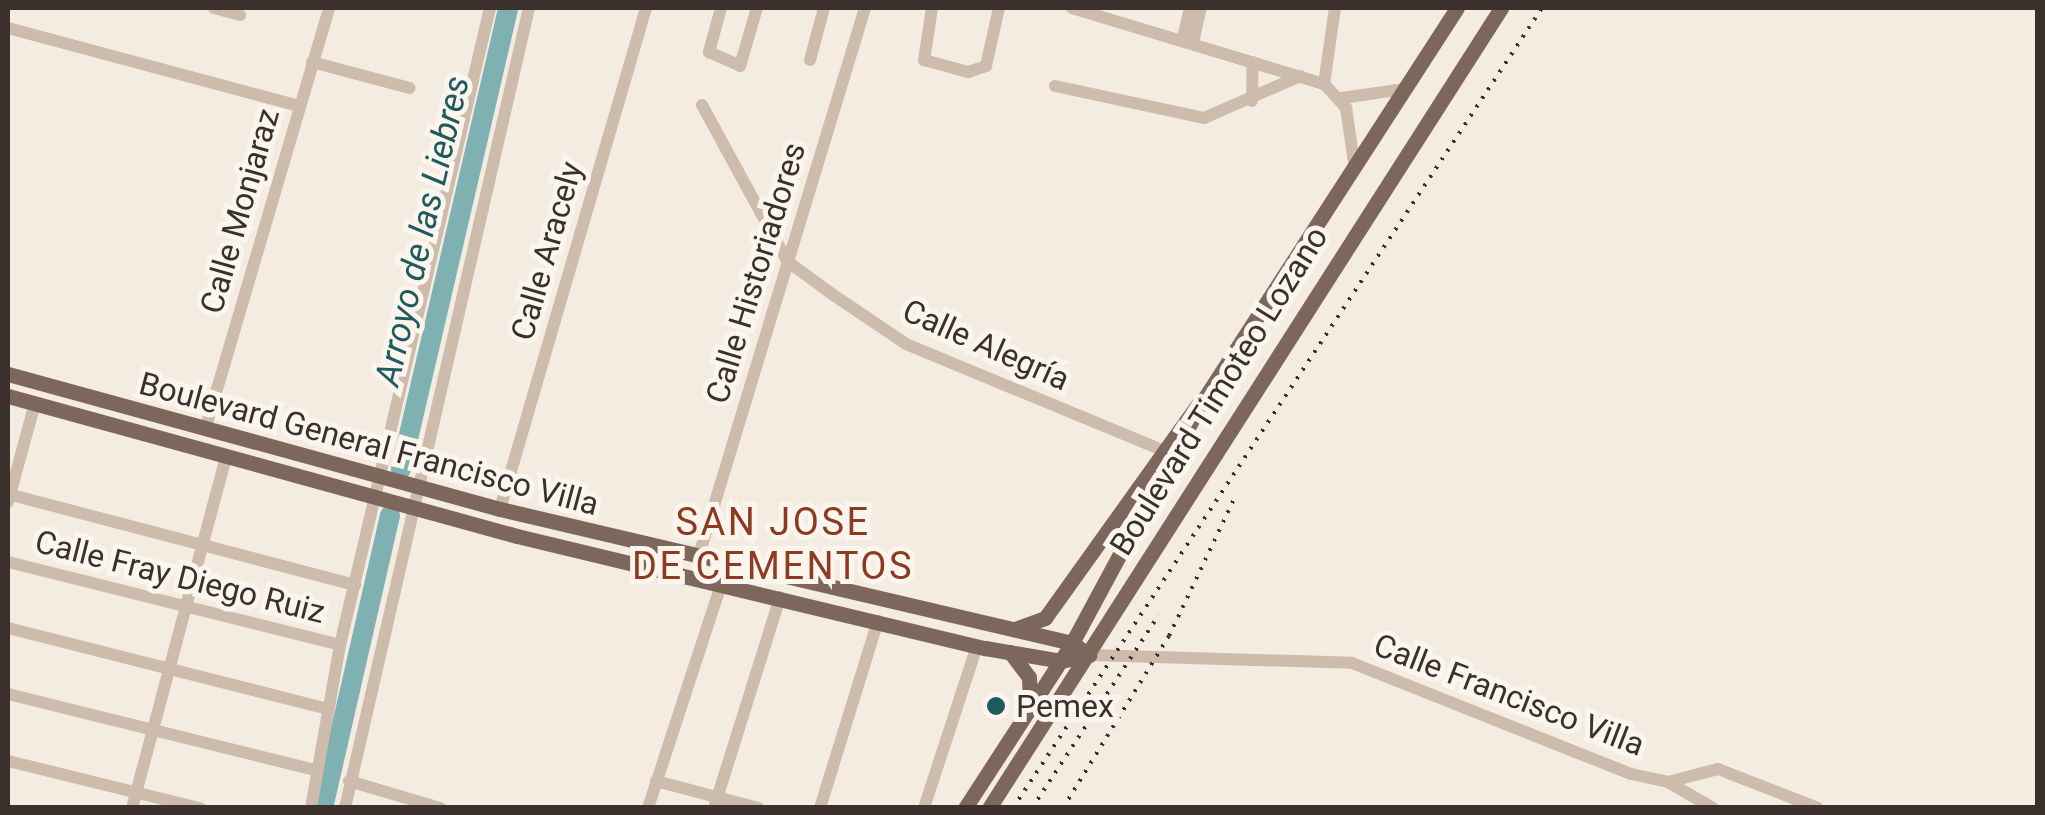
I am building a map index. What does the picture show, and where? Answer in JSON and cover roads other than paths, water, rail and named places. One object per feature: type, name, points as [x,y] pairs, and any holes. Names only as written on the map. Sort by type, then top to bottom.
[{"type":"main road","points":[[1481,8],[1482,36]]},
{"type":"main road","name":"Boulevard Timoteo Lozano","points":[[989,808],[1501,8]]},
{"type":"main road","name":"Boulevard Timoteo Lozano","points":[[964,808],[1072,642],[1166,451],[1459,9]]},
{"type":"main road","name":"Boulevard General Francisco Villa","points":[[8,374],[500,509],[1072,642],[1090,655]]},
{"type":"main road","name":"Boulevard General Francisco Villa","points":[[8,396],[408,508],[976,646],[1061,660],[1090,655]]},
{"type":"main road","points":[[1009,630],[1045,618],[1166,451]]},
{"type":"main road","points":[[1010,652],[1029,677],[1030,708]]},
{"type":"street","points":[[214,8],[240,15]]},
{"type":"street","name":"Calle Monjaraz","points":[[205,430],[328,8]]},
{"type":"street","points":[[311,808],[340,645],[381,500],[490,8]]},
{"type":"street","points":[[345,808],[408,508],[528,8]]},
{"type":"street","name":"Calle Aracely","points":[[500,509],[646,8]]},
{"type":"street","points":[[721,8],[710,52],[733,66],[745,59],[757,8]]},
{"type":"street","points":[[810,60],[824,8]]},
{"type":"street","name":"Calle Historiadores","points":[[699,555],[865,8]]},
{"type":"street","points":[[932,8],[924,60],[968,72],[986,66],[999,8]]},
{"type":"street","points":[[1072,8],[1324,84],[1342,98],[1354,162]]},
{"type":"street","points":[[1188,40],[1190,8]]},
{"type":"street","points":[[1188,40],[1201,8]]},
{"type":"street","points":[[1324,84],[1335,8]]},
{"type":"street","points":[[8,28],[300,106]]},
{"type":"street","points":[[312,62],[410,88]]},
{"type":"street","points":[[1252,101],[1254,62]]},
{"type":"street","points":[[1055,86],[1188,116],[1252,101],[1300,76]]},
{"type":"street","points":[[1342,98],[1404,89]]},
{"type":"street","name":"Calle Alegría","points":[[702,105],[787,260],[906,344],[1166,451]]},
{"type":"street","points":[[35,403],[8,497],[205,543],[355,585]]},
{"type":"street","points":[[132,808],[226,458]]},
{"type":"street","name":"Calle Fray Diego Ruiz","points":[[8,562],[340,645]]},
{"type":"street","points":[[648,808],[722,582]]},
{"type":"street","points":[[716,802],[780,597]]},
{"type":"street","points":[[820,808],[878,622]]},
{"type":"street","points":[[8,628],[328,709]]},
{"type":"street","points":[[924,808],[976,646]]},
{"type":"street","name":"Calle Francisco Villa","points":[[1090,655],[1352,663],[1668,782],[1713,808]]},
{"type":"street","points":[[8,694],[316,770]]},
{"type":"street","points":[[8,761],[200,808]]},
{"type":"street","points":[[1668,782],[1718,770],[1818,808]]},
{"type":"street","points":[[348,781],[440,808]]},
{"type":"street","points":[[656,781],[716,802],[758,808]]},
{"type":"waterway","name":"Arroyo de las Liebres","points":[[401,469],[508,8]]},
{"type":"waterway","name":"Arroyo de las Liebres","points":[[323,808],[390,516]]},
{"type":"railway","points":[[1013,808],[1542,8]]},
{"type":"railway","points":[[1063,808],[1169,636],[1234,499]]},
{"type":"railway","points":[[1032,808],[1159,615]]},
{"type":"place","name":"Pemex","points":[[996,706]]},
{"type":"district","name":"SAN JOSE DE CEMENTOS","points":[[773,545]]}]
